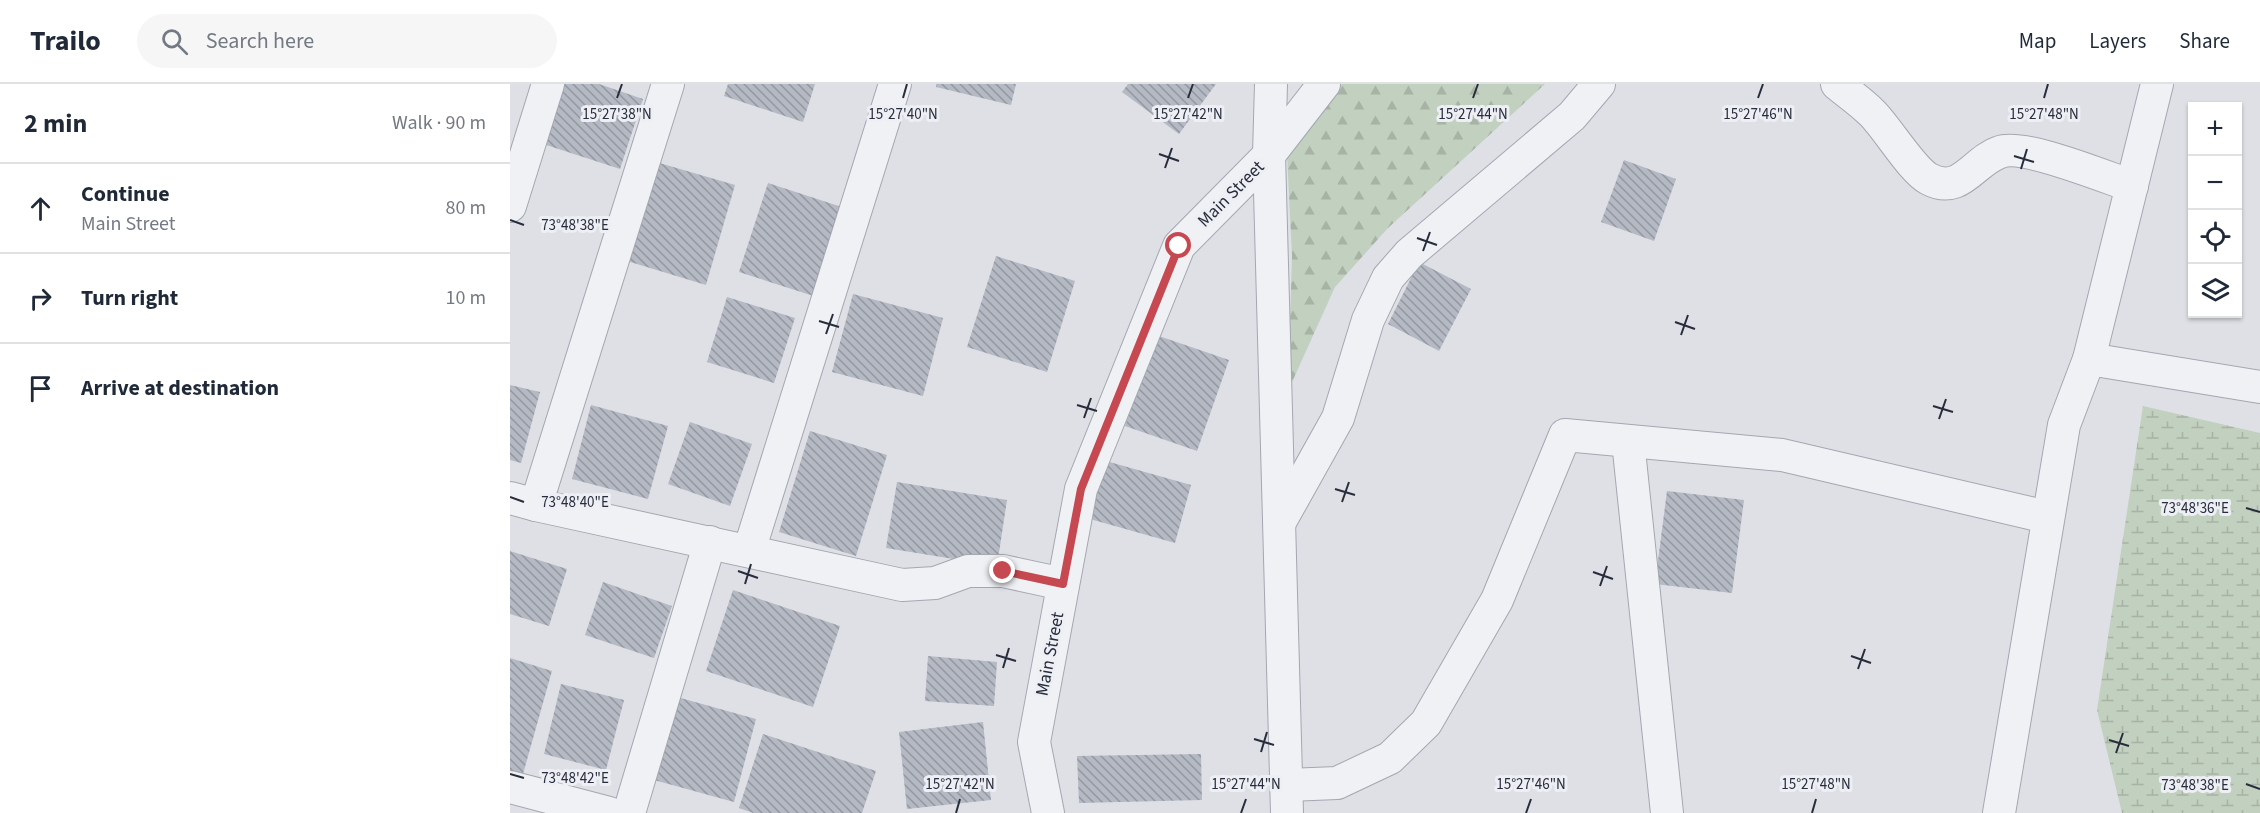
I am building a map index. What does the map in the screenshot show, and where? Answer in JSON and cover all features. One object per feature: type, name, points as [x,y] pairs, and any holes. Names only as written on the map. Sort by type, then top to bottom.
[{"type":"street","points":[[510,206],[548,84]]},
{"type":"street","points":[[668,84],[523,502],[902,585],[935,583],[968,570],[1003,571],[1063,584]]},
{"type":"street","points":[[749,551],[895,84]]},
{"type":"street","points":[[1271,84],[1269,155],[1288,799],[1337,783],[1390,758],[1426,723],[1497,600],[1565,435],[1782,455],[2047,517]]},
{"type":"street","name":"Main Street","points":[[1048,813],[1034,742],[1081,489],[1179,246],[1269,155],[1324,84]]},
{"type":"street","points":[[1280,521],[1338,418],[1368,320],[1388,278],[1409,254],[1572,116],[1599,84]]},
{"type":"street","points":[[1837,84],[1872,113],[1926,178],[1943,185],[1963,180],[1983,162],[2001,151],[2021,150],[2132,186]]},
{"type":"street","points":[[1999,813],[2064,425],[2089,360],[2157,84]]},
{"type":"street","points":[[2089,360],[2260,387]]},
{"type":"street","points":[[1628,441],[1667,813]]},
{"type":"street","points":[[629,813],[710,542]]},
{"type":"street","points":[[510,787],[609,813]]},
{"type":"green space","points":[[1342,84],[1545,84],[1388,228],[1335,287],[1288,391],[1292,256],[1287,155]]},
{"type":"green space","points":[[2143,406],[2260,433],[2260,813],[2122,813],[2097,710]]},
{"type":"building","points":[[556,84],[599,84],[643,99],[620,169],[537,142]]},
{"type":"building","points":[[728,84],[815,84],[803,122],[724,96]]},
{"type":"building","points":[[936,84],[1016,84],[1011,105],[936,87]]},
{"type":"building","points":[[1128,84],[1216,84],[1179,134],[1122,92]]},
{"type":"building","points":[[1624,160],[1676,179],[1654,241],[1601,222]]},
{"type":"building","points":[[656,162],[735,185],[706,285],[627,261]]},
{"type":"building","points":[[768,183],[851,210],[823,299],[739,272]]},
{"type":"building","points":[[996,256],[1075,281],[1047,372],[967,347]]},
{"type":"building","points":[[1419,262],[1471,289],[1439,351],[1388,324]]},
{"type":"building","points":[[853,294],[943,318],[923,396],[832,372]]},
{"type":"building","points":[[727,297],[795,318],[774,383],[707,362]]},
{"type":"building","points":[[1156,335],[1229,360],[1197,451],[1125,426]]},
{"type":"building","points":[[510,385],[540,392],[521,463],[510,460]]},
{"type":"building","points":[[591,405],[668,426],[648,499],[572,479]]},
{"type":"building","points":[[690,422],[752,444],[730,506],[668,484]]},
{"type":"building","points":[[810,431],[887,455],[856,556],[779,532]]},
{"type":"building","points":[[1106,461],[1191,485],[1175,543],[1090,519]]},
{"type":"building","points":[[897,482],[1007,500],[997,566],[886,548]]},
{"type":"building","points":[[1667,491],[1744,500],[1732,593],[1655,584]]},
{"type":"building","points":[[510,551],[567,569],[549,626],[510,614]]},
{"type":"building","points":[[603,582],[672,606],[654,658],[585,635]]},
{"type":"building","points":[[733,590],[840,626],[813,707],[706,671]]},
{"type":"building","points":[[928,656],[997,662],[994,706],[925,701]]},
{"type":"building","points":[[510,658],[552,671],[523,774],[510,771]]},
{"type":"building","points":[[561,684],[624,700],[606,770],[544,754]]},
{"type":"building","points":[[677,697],[756,719],[734,802],[654,780]]},
{"type":"building","points":[[983,722],[991,800],[907,809],[899,732]]},
{"type":"building","points":[[763,734],[876,771],[862,813],[753,813],[739,808]]},
{"type":"building","points":[[1201,754],[1202,800],[1079,803],[1077,756]]},
{"type":"route","points":[[1003,571],[1063,584],[1081,489],[1179,246]]}]
